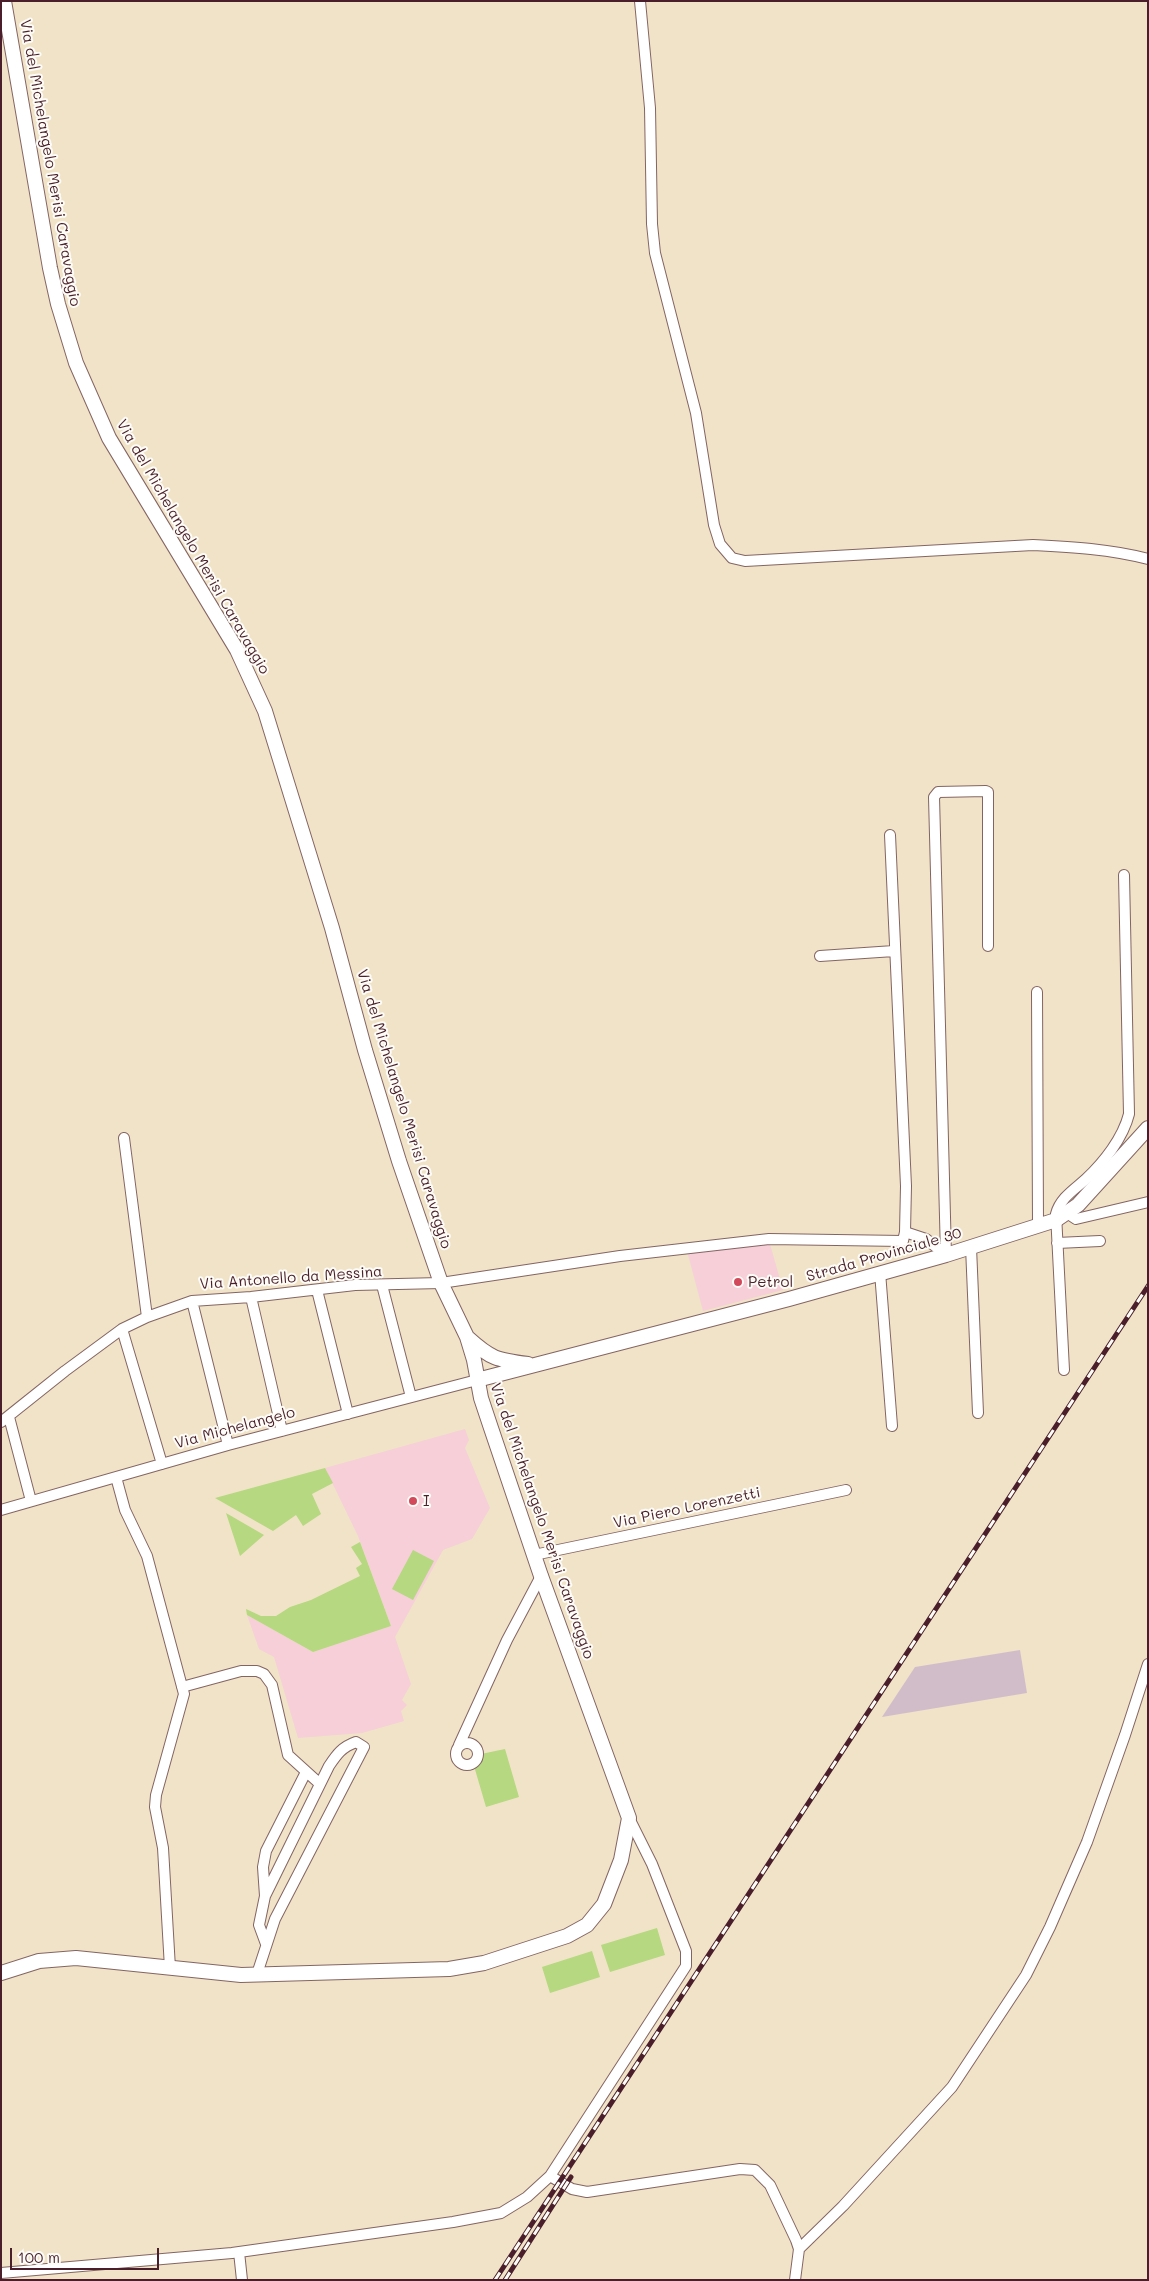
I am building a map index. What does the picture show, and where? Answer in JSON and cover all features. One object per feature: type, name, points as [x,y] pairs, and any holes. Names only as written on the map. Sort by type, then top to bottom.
[{"type":"street","name":"Via del Michelangelo Merisi Caravaggio","points":[[4,1],[50,268],[58,304],[76,363],[109,438],[233,642],[265,711],[332,928],[388,1124],[441,1283],[467,1337],[481,1398],[534,1555],[629,1818]]},
{"type":"street","points":[[640,1],[650,108],[652,224],[655,254],[696,413],[714,525],[720,544],[732,558],[744,561],[1033,545],[1080,547],[1148,559]]},
{"type":"street","points":[[946,1255],[934,797],[938,792],[988,792],[988,946]]},
{"type":"street","points":[[890,835],[906,1186],[905,1232],[926,1239],[946,1255]]},
{"type":"street","points":[[1124,875],[1129,1114],[1122,1132],[1099,1164],[1061,1202],[1056,1214],[1076,1220],[1148,1202]]},
{"type":"street","points":[[820,956],[894,951]]},
{"type":"street","points":[[1038,992],[1038,1226]]},
{"type":"street","name":"Strada Provinciale 30","points":[[477,1380],[789,1299],[971,1248],[1038,1226],[1061,1216],[1088,1194],[1148,1128]]},
{"type":"street","points":[[124,1138],[147,1317]]},
{"type":"street","points":[[1061,1216],[1057,1243],[1064,1370]]},
{"type":"street","name":"Via Antonello da Messina","points":[[5,1420],[65,1371],[122,1330],[147,1317],[192,1300],[251,1298],[354,1285],[382,1286],[441,1283],[620,1256],[769,1239],[903,1242],[905,1232]]},
{"type":"street","points":[[1057,1243],[1100,1241]]},
{"type":"street","points":[[971,1248],[978,1414]]},
{"type":"street","points":[[880,1272],[892,1426]]},
{"type":"street","points":[[382,1286],[411,1397]]},
{"type":"street","points":[[317,1290],[348,1414]]},
{"type":"street","points":[[251,1298],[282,1430]]},
{"type":"street","points":[[192,1300],[228,1445]]},
{"type":"street","points":[[122,1330],[162,1464]]},
{"type":"street","points":[[467,1337],[485,1354],[498,1360],[534,1364]]},
{"type":"street","name":"Via Michelangelo","points":[[1,1510],[282,1430],[477,1380]]},
{"type":"street","points":[[5,1420],[31,1501]]},
{"type":"street","points":[[116,1477],[125,1510],[147,1556],[184,1694],[156,1795],[155,1807],[163,1848],[170,1968]]},
{"type":"street","name":"Via Piero Lorenzetti","points":[[534,1555],[846,1490]]},
{"type":"street","points":[[459,1745],[507,1640],[542,1576]]},
{"type":"street","points":[[799,2249],[843,2206],[952,2087],[1026,1975],[1058,1910],[1087,1842],[1148,1664]]},
{"type":"street","points":[[182,1687],[241,1671],[257,1671],[264,1674],[272,1685],[288,1755],[320,1784]]},
{"type":"street","points":[[257,1974],[275,1919],[364,1747],[356,1742],[346,1746],[338,1753],[320,1784],[265,1896],[259,1925],[266,1944]]},
{"type":"street","points":[[265,1896],[263,1868],[266,1851],[306,1772]]},
{"type":"street","points":[[1,1973],[38,1962],[76,1958],[241,1975],[394,1965],[450,1969],[484,1963],[567,1936],[587,1925],[604,1904],[621,1860],[629,1818]]},
{"type":"street","points":[[1,2273],[238,2252],[453,2222],[501,2213],[527,2197],[550,2176],[686,1966],[686,1951],[652,1864],[629,1818]]},
{"type":"street","points":[[550,2176],[572,2189],[587,2192],[740,2169],[755,2170],[770,2185],[799,2249],[795,2280]]},
{"type":"street","points":[[238,2252],[242,2280]]},
{"type":"shaded area","points":[[770,1244],[783,1290],[703,1311],[687,1251]]},
{"type":"shaded area","points":[[465,1429],[469,1440],[465,1448],[490,1508],[472,1539],[443,1550],[395,1637],[411,1684],[402,1700],[407,1705],[401,1711],[404,1721],[362,1733],[298,1738],[274,1657],[259,1649],[247,1615],[313,1652],[391,1626],[358,1536],[325,1468]]},
{"type":"shaded area","points":[[1020,1650],[1027,1693],[882,1717],[915,1667]]},
{"type":"green space","points":[[325,1468],[333,1483],[312,1494],[321,1514],[303,1526],[296,1515],[273,1531],[215,1498]]},
{"type":"green space","points":[[226,1513],[264,1535],[240,1556]]},
{"type":"green space","points":[[360,1542],[391,1626],[313,1652],[247,1615],[246,1609],[261,1616],[276,1616],[290,1607],[311,1600],[360,1576],[356,1568],[362,1564],[351,1547]]},
{"type":"green space","points":[[413,1550],[434,1561],[413,1600],[392,1589]]},
{"type":"green space","points":[[505,1749],[519,1797],[486,1807],[474,1766],[481,1754]]},
{"type":"green space","points":[[657,1928],[665,1955],[610,1972],[601,1945]]},
{"type":"green space","points":[[592,1951],[600,1977],[550,1993],[542,1967]]},
{"type":"railway","points":[[495,2280],[1148,1286]]},
{"type":"railway","points":[[505,2280],[571,2177]]},
{"type":"place","name":"Petrol","points":[[738,1282]]},
{"type":"place","name":"I","points":[[413,1501]]}]
